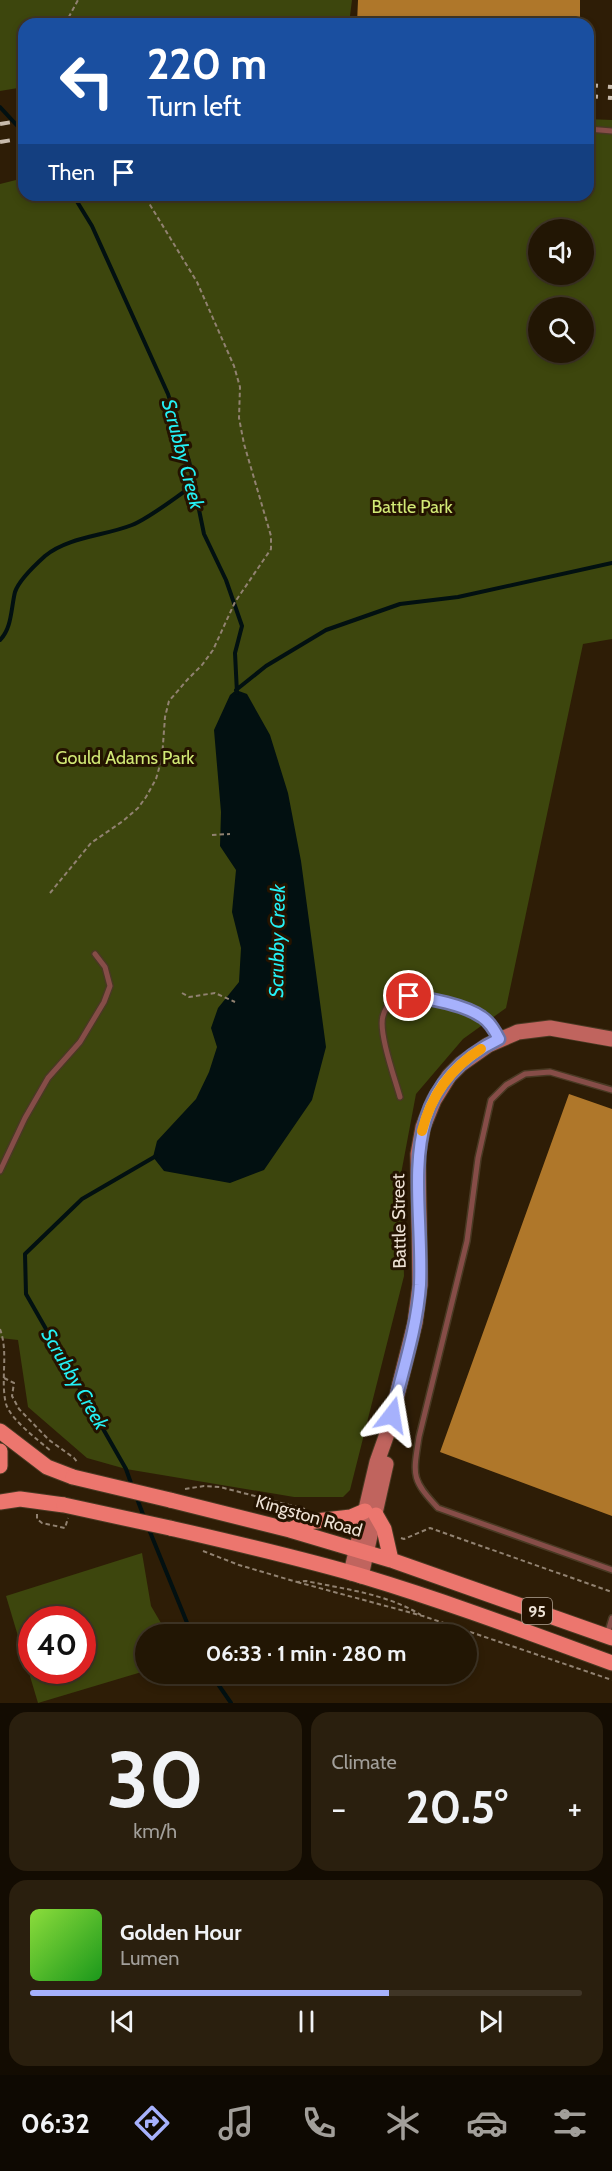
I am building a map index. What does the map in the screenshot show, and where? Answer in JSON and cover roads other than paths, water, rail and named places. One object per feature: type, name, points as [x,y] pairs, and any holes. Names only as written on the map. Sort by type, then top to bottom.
[{"type":"main road","name":"Kingston Road","points":[[0,1431],[47,1467],[73,1477],[290,1530],[362,1551],[609,1637]]},
{"type":"main road","points":[[0,1451],[0,1466]]},
{"type":"main road","name":"95","points":[[0,1502],[21,1499],[64,1504],[280,1554],[356,1575],[486,1617],[612,1663]]},
{"type":"main road","points":[[290,1530],[307,1522],[371,1513],[384,1529],[392,1560]]},
{"type":"street","name":"Battle Street","points":[[356,1575],[371,1513],[377,1462],[388,1431],[418,1307],[420,1285],[418,1154],[423,1127],[434,1100],[449,1076],[473,1054],[499,1039],[518,1032],[550,1028],[612,1039]]},
{"type":"lane","points":[[594,130],[612,131]]},
{"type":"lane","points":[[0,1172],[25,1118],[48,1078],[80,1042],[104,1002],[110,986],[105,967],[95,954]]},
{"type":"lane","points":[[400,1097],[382,1023],[385,1010],[397,998],[420,997],[476,1013],[488,1023],[499,1039]]},
{"type":"lane","points":[[612,1090],[550,1072],[525,1074],[506,1085],[491,1100],[478,1158],[467,1241],[419,1437],[414,1469],[420,1489],[438,1508],[612,1570]]},
{"type":"lane","points":[[609,1637],[612,1618]]},
{"type":"water","points":[[236,690],[247,694],[270,735],[288,793],[301,861],[326,1047],[312,1100],[264,1170],[230,1183],[164,1171],[153,1157],[157,1141],[196,1099],[209,1072],[217,1047],[211,1028],[218,1008],[239,982],[241,948],[232,912],[236,870],[220,846],[221,812],[214,730],[230,695]]},
{"type":"waterway","name":"Scrubby Creek","points":[[0,107],[18,126]]},
{"type":"waterway","name":"Scrubby Creek","points":[[77,201],[92,226],[168,394],[189,461],[204,534],[226,580],[242,626],[235,653],[237,693]]},
{"type":"waterway","points":[[0,640],[9,624],[17,587],[45,556],[64,545],[139,522],[194,485]]},
{"type":"waterway","points":[[236,690],[266,666],[326,630],[400,604],[458,597],[612,563]]},
{"type":"waterway","name":"Scrubby Creek","points":[[132,1486],[126,1469],[26,1294],[25,1254],[82,1199],[156,1156]]},
{"type":"waterway","name":"Scrubby Creek","points":[[136,1496],[144,1517]]},
{"type":"waterway","name":"Scrubby Creek","points":[[148,1527],[188,1624]]},
{"type":"waterway","name":"Scrubby Creek","points":[[218,1684],[231,1703]]},
{"type":"railway","points":[[594,86],[612,87]]},
{"type":"railway","points":[[594,96],[612,98]]},
{"type":"railway","points":[[0,124],[18,121]]},
{"type":"railway","points":[[0,142],[18,139]]},
{"type":"park label","name":"Battle Park","points":[[412,507]]},
{"type":"park label","name":"Gould Adams Park","points":[[125,758]]}]
